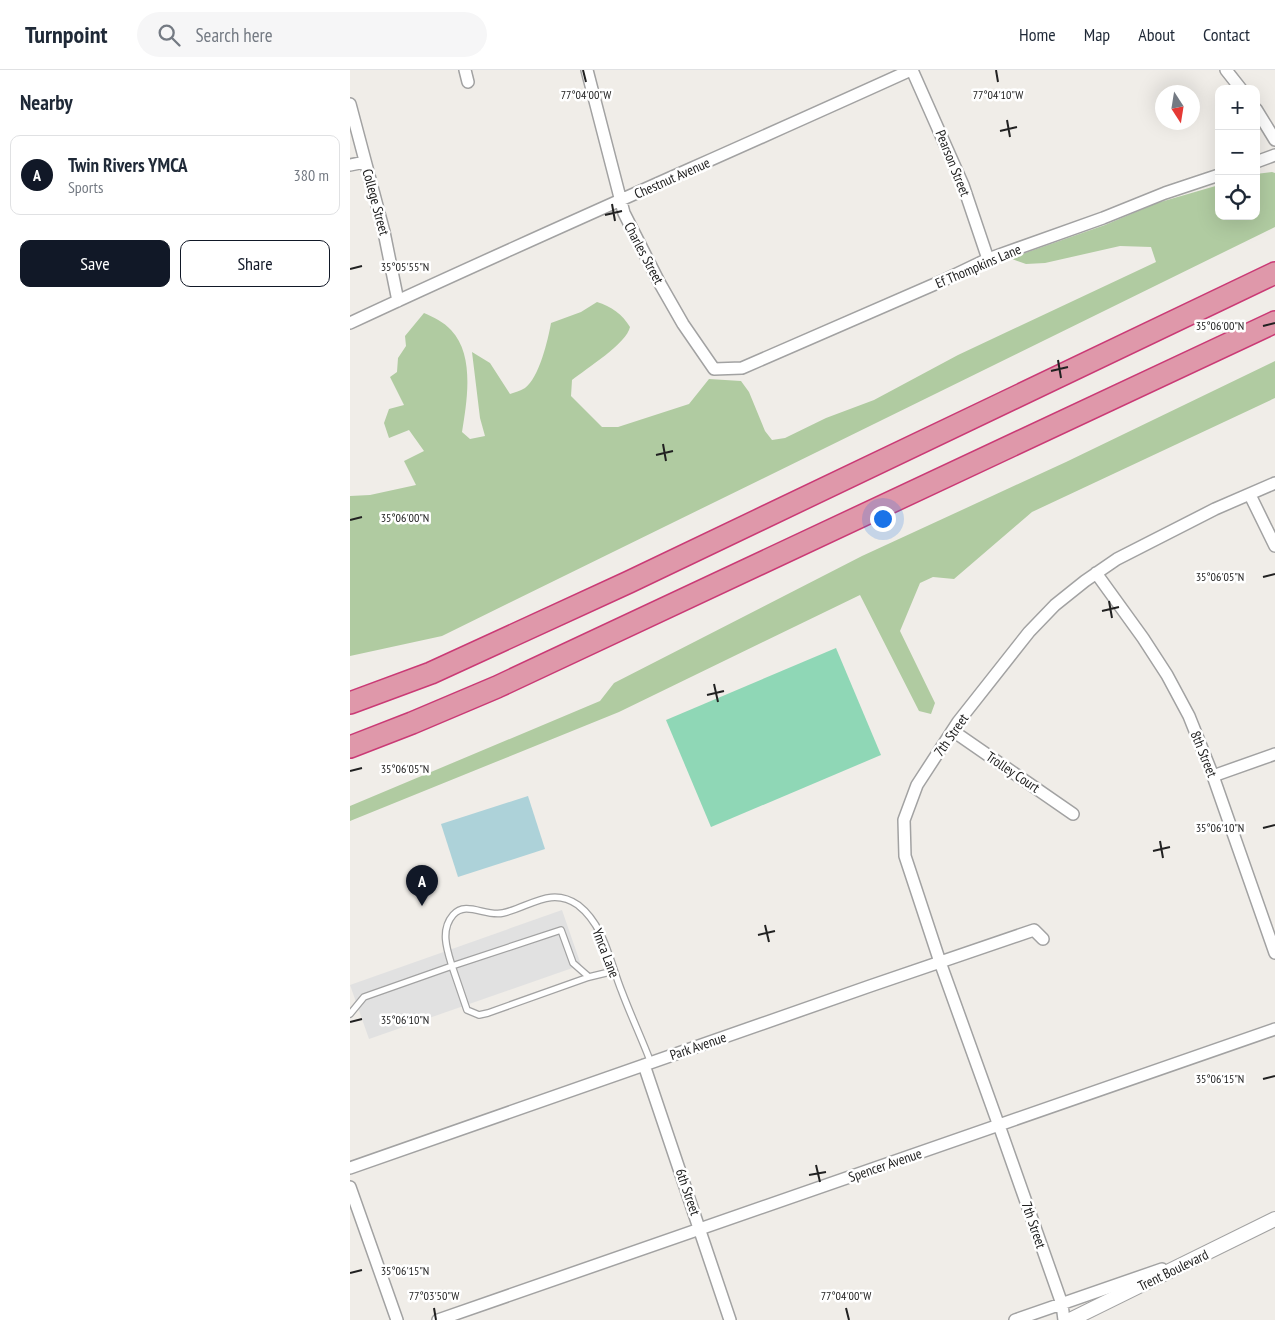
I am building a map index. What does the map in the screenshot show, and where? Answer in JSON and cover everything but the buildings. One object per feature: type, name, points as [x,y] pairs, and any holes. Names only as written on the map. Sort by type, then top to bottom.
[{"type":"highway","points":[[350,703],[431,673],[459,660],[646,573],[1275,273]]},
{"type":"highway","points":[[350,748],[497,687],[1275,322]]},
{"type":"highway","points":[[350,691],[459,660]]},
{"type":"highway","points":[[350,753],[378,737]]},
{"type":"street","points":[[465,70],[468,82]]},
{"type":"street","name":"Charles Street","points":[[587,70],[620,201],[633,233],[659,282],[704,356],[714,369],[742,368]]},
{"type":"street","name":"Chestnut Avenue","points":[[350,323],[591,212],[620,201],[912,70]]},
{"type":"street","name":"Pearson Street","points":[[912,70],[959,176],[988,258]]},
{"type":"street","points":[[1226,70],[1238,85]]},
{"type":"street","name":"College Street","points":[[350,104],[384,232],[398,300]]},
{"type":"street","points":[[1260,116],[1275,140]]},
{"type":"street","points":[[1260,161],[1275,155]]},
{"type":"street","points":[[350,165],[365,162]]},
{"type":"street","name":"Ef Thompkins Lane","points":[[742,368],[942,281],[988,258],[1066,232],[1165,193],[1215,176]]},
{"type":"street","name":"7th Street","points":[[1064,1320],[1062,1304],[940,962],[905,856],[904,820],[917,785],[953,730],[1029,632],[1056,605],[1117,559],[1214,509],[1275,483]]},
{"type":"street","points":[[1250,495],[1275,546]]},
{"type":"street","name":"8th Street","points":[[1096,574],[1143,638],[1189,716],[1275,953]]},
{"type":"street","name":"Trolley Court","points":[[953,730],[1073,814]]},
{"type":"street","points":[[1212,776],[1275,754]]},
{"type":"street","name":"Park Avenue","points":[[350,1168],[1034,930],[1043,939]]},
{"type":"street","name":"Spencer Avenue","points":[[1000,1129],[1275,1029]]},
{"type":"street","name":"Spencer Avenue","points":[[438,1320],[1275,1036]]},
{"type":"street","name":"6th Street","points":[[648,1064],[730,1320]]},
{"type":"street","points":[[350,1186],[397,1320]]},
{"type":"street","name":"Trent Boulevard","points":[[1070,1320],[1275,1219]]},
{"type":"street","name":"Spencer Avenue","points":[[457,1320],[701,1232]]},
{"type":"street","points":[[1015,1320],[1206,1253]]},
{"type":"lane","name":"Ymca Lane","points":[[452,966],[446,947],[446,931],[452,916],[459,910],[467,908],[491,914],[504,913],[554,896],[565,898],[578,905],[592,918],[603,939],[648,1064]]},
{"type":"lane","points":[[350,1014],[364,997],[561,930],[573,963],[589,977]]},
{"type":"lane","points":[[452,966],[467,1010],[479,1015],[488,1014],[589,977],[614,971]]},
{"type":"green space","points":[[1275,173],[1275,227],[442,636],[350,656],[350,496],[370,495],[416,485],[404,461],[424,451],[409,430],[389,438],[384,423],[389,409],[404,405],[390,377],[397,372],[398,358],[406,346],[405,336],[424,313],[448,327],[459,340],[464,352],[467,393],[462,432],[470,439],[485,436],[480,418],[472,352],[490,363],[510,394],[519,391],[530,383],[539,368],[551,323],[581,312],[597,302],[616,312],[630,327],[622,340],[614,348],[572,380],[571,396],[602,427],[618,427],[689,404],[709,379],[741,381],[749,392],[765,431],[772,440],[785,438],[826,418],[874,400],[958,355],[1156,262],[1151,247],[1120,246],[1045,263],[1026,264],[1012,259],[1105,225],[1157,203],[1215,186],[1215,220],[1260,220],[1260,174]]},
{"type":"green space","points":[[1275,361],[1275,398],[1032,512],[954,579],[933,577],[920,583],[900,631],[935,703],[931,714],[919,711],[860,595],[619,712],[350,821],[350,806],[600,701],[614,683],[862,556],[1066,462]]},
{"type":"green space","points":[[836,648],[881,755],[711,827],[666,720]]},
{"type":"shaded area","points":[[562,910],[581,965],[369,1039],[350,985]]},
{"type":"water","points":[[528,796],[545,849],[458,877],[441,824]]},
{"type":"place","name":"Twin Rivers YMCA","points":[[422,906]]}]
